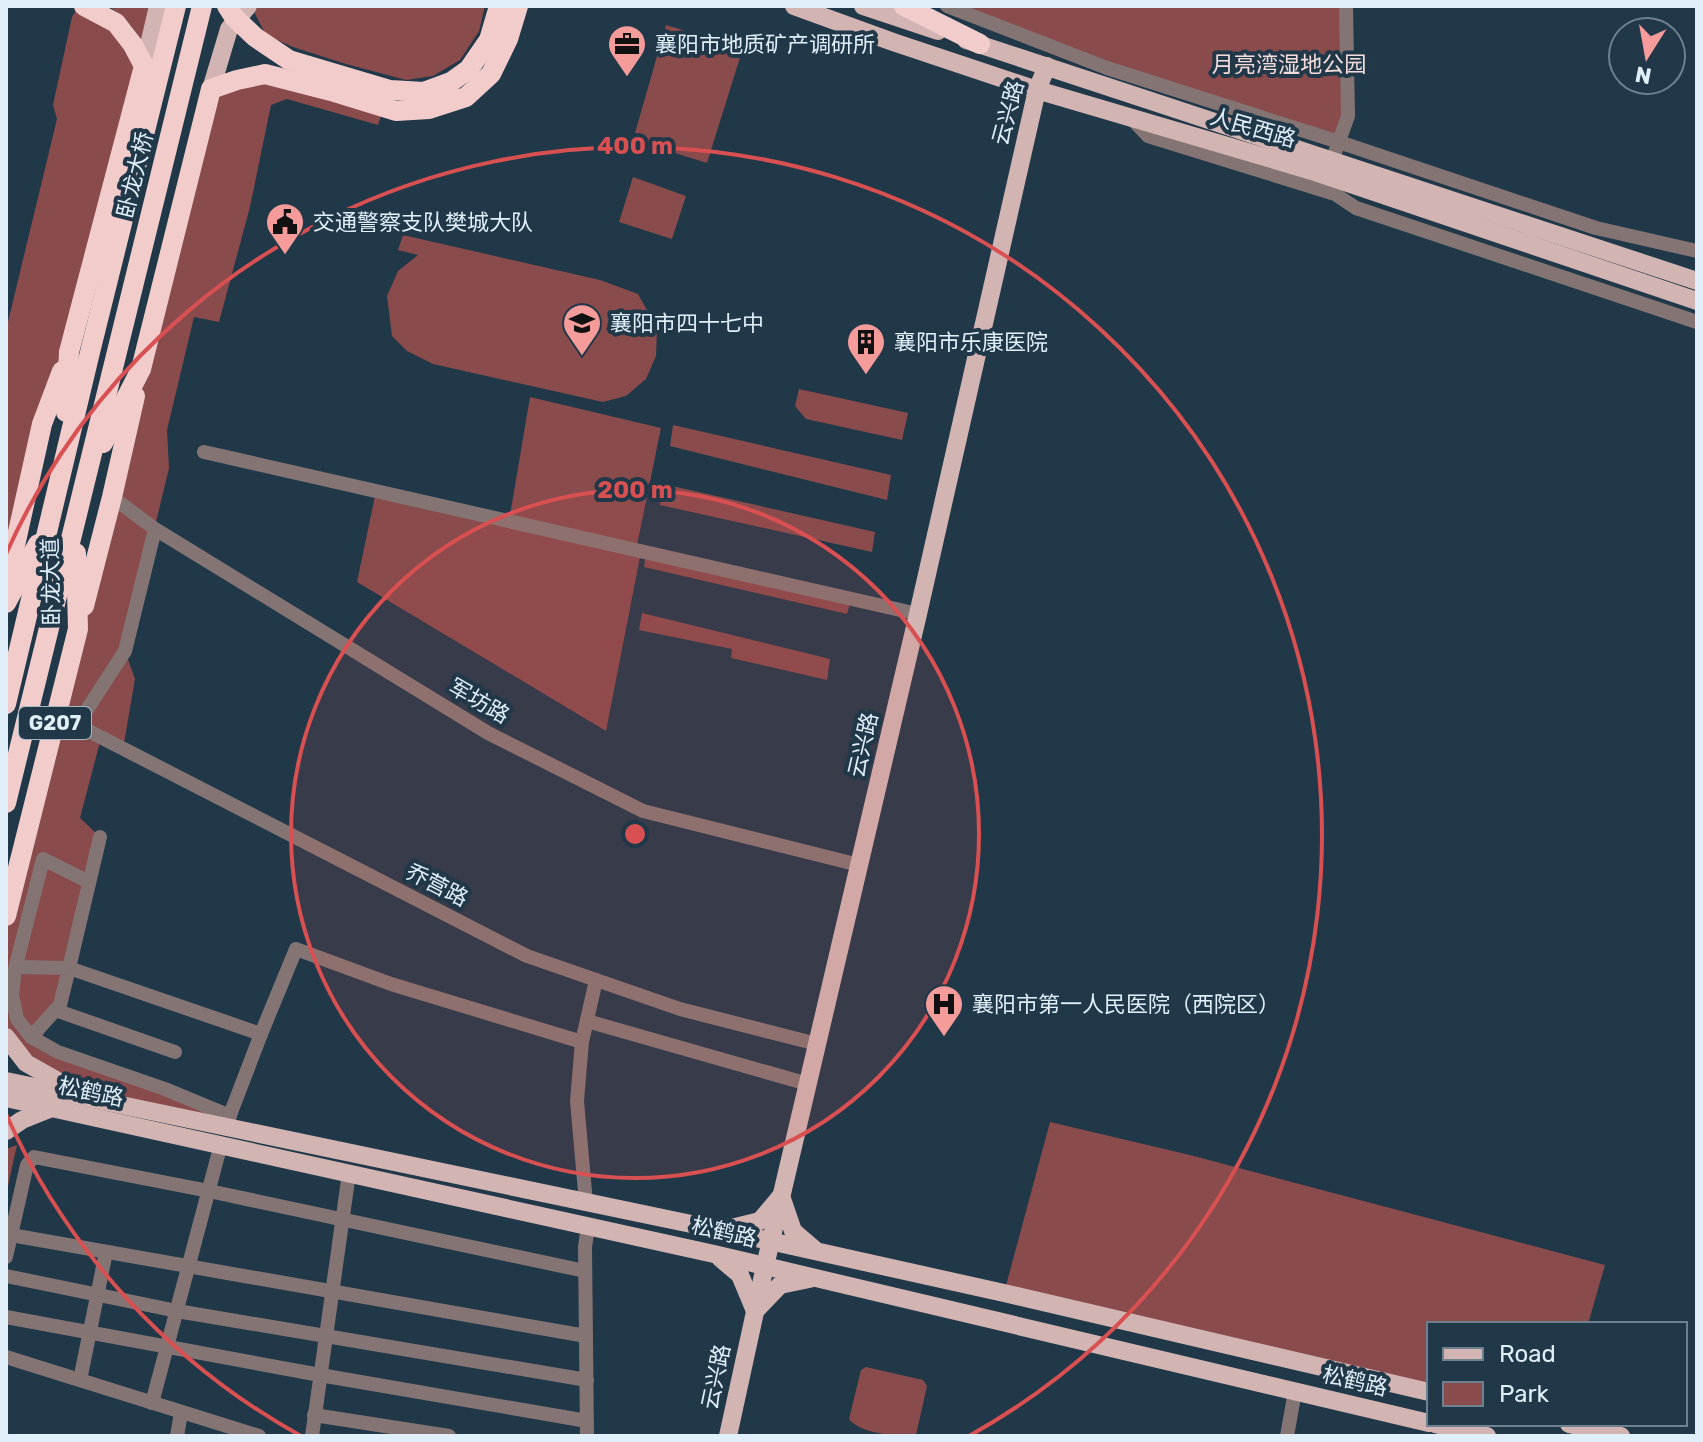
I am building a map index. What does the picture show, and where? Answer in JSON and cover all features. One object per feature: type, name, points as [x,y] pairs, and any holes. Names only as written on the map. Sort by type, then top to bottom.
[{"type":"highway","points":[[6,586],[42,424],[69,352],[144,66],[116,23],[84,6]]},
{"type":"highway","name":"卧龙大桥","points":[[91,348],[176,6]]},
{"type":"highway","name":"卧龙大桥","points":[[115,355],[202,6]]},
{"type":"highway","points":[[227,6],[255,37],[289,60],[390,90],[424,92],[451,82],[469,69],[489,40],[499,6]]},
{"type":"highway","points":[[78,629],[211,89],[265,74],[396,111],[429,109],[466,97],[491,74],[508,39],[518,6]]},
{"type":"highway","points":[[904,6],[980,44]]},
{"type":"highway","name":"卧龙大道","points":[[6,704],[91,348]]},
{"type":"highway","points":[[64,466],[69,352]]},
{"type":"highway","name":"卧龙大道","points":[[6,803],[115,355]]},
{"type":"highway","points":[[89,471],[141,369]]},
{"type":"highway","name":"卧龙大道","points":[[6,603],[51,520]]},
{"type":"highway","name":"卧龙大道","points":[[6,916],[78,629],[75,527]]},
{"type":"main road","points":[[144,66],[158,6]]},
{"type":"main road","points":[[211,89],[229,29],[248,6]]},
{"type":"main road","name":"人民西路","points":[[794,6],[1037,90],[1312,171],[1697,301]]},
{"type":"main road","name":"人民西路","points":[[863,6],[1697,281]]},
{"type":"main road","name":"云兴路","points":[[728,1436],[1037,90],[1047,66]]},
{"type":"main road","points":[[6,1037],[26,1063],[92,1100]]},
{"type":"main road","name":"松鹤路","points":[[6,1081],[720,1230],[1427,1392]]},
{"type":"main road","name":"松鹤路","points":[[6,1098],[52,1108],[225,1129],[349,1173],[814,1277],[1427,1423]]},
{"type":"main road","points":[[6,1131],[22,1120],[52,1108]]},
{"type":"main road","points":[[720,1230],[760,1221],[781,1196]]},
{"type":"main road","points":[[781,1196],[793,1231],[817,1252]]},
{"type":"main road","points":[[714,1254],[740,1275],[755,1311],[780,1285],[814,1277]]},
{"type":"main road","points":[[1444,1426],[1487,1436]]},
{"type":"main road","points":[[1578,1426],[1621,1436]]},
{"type":"street","points":[[929,6],[980,44]]},
{"type":"street","points":[[947,6],[1099,66],[1596,228],[1697,251]]},
{"type":"street","points":[[1332,161],[1348,116],[1346,6]]},
{"type":"street","points":[[1130,117],[1148,136],[1335,194],[1356,208],[1697,322]]},
{"type":"street","points":[[204,452],[918,614]]},
{"type":"street","name":"军坊路","points":[[112,497],[155,529],[488,733],[643,811],[859,865]]},
{"type":"street","points":[[77,725],[125,651],[155,529]]},
{"type":"street","name":"乔营路","points":[[57,716],[527,956],[680,1009],[817,1044]]},
{"type":"street","points":[[31,1037],[60,1005],[100,837]]},
{"type":"street","points":[[89,882],[43,859],[16,967],[12,995],[17,1019],[31,1037],[58,1052],[165,1089],[225,1129]]},
{"type":"street","points":[[152,1403],[225,1129],[296,949],[391,984],[582,1042]]},
{"type":"street","points":[[16,967],[69,968],[261,1034]]},
{"type":"street","points":[[586,1203],[577,1101],[582,1042],[596,980]]},
{"type":"street","points":[[55,1010],[175,1052]]},
{"type":"street","points":[[587,1021],[808,1084]]},
{"type":"street","points":[[6,1257],[27,1165],[34,1157],[341,1218],[585,1271]]},
{"type":"street","points":[[312,1436],[349,1173]]},
{"type":"street","points":[[6,1317],[587,1428],[585,1247],[588,1226]]},
{"type":"street","points":[[11,1235],[586,1336]]},
{"type":"street","points":[[80,1380],[106,1252]]},
{"type":"street","points":[[6,1276],[177,1311],[587,1380]]},
{"type":"street","points":[[6,1357],[259,1436]]},
{"type":"street","points":[[1287,1436],[1295,1391]]},
{"type":"street","points":[[177,1436],[181,1413]]},
{"type":"street","points":[[314,1415],[449,1436]]},
{"type":"green space","points":[[79,6],[116,23],[144,66],[6,586],[6,330],[57,119],[53,105],[72,17]]},
{"type":"green space","points":[[106,6],[152,6],[141,40],[122,16]]},
{"type":"green space","points":[[258,6],[485,6],[479,31],[460,60],[433,76],[406,80],[293,47],[266,35],[254,12]]},
{"type":"green space","name":"月亮湾湿地公园","points":[[947,6],[1346,6],[1348,116],[1339,142]]},
{"type":"green space","points":[[666,25],[743,48],[707,163],[633,140]]},
{"type":"green space","points":[[265,74],[384,107],[378,125],[287,99],[271,105],[250,207],[219,322],[194,317],[167,430],[169,468],[125,651],[135,679],[123,749],[101,738],[80,818],[100,837],[55,1010],[40,1042],[230,1116],[225,1128],[92,1100],[6,1037],[6,916],[211,89]]},
{"type":"green space","points":[[633,177],[686,196],[672,239],[619,222]]},
{"type":"green space","points":[[403,235],[600,280],[638,294],[657,328],[656,356],[646,379],[626,396],[603,402],[433,364],[407,351],[392,336],[387,296],[398,271],[418,255],[398,250]]},
{"type":"green space","points":[[799,389],[908,413],[902,440],[806,419],[795,406]]},
{"type":"green space","points":[[530,397],[661,428],[636,550],[509,521]]},
{"type":"green space","points":[[673,425],[891,475],[887,500],[670,446]]},
{"type":"green space","points":[[663,484],[875,532],[872,552],[660,505]]},
{"type":"green space","points":[[375,496],[640,557],[606,731],[357,582]]},
{"type":"green space","points":[[646,552],[851,599],[847,614],[644,567]]},
{"type":"green space","points":[[642,613],[830,659],[827,680],[731,658],[732,649],[639,630]]},
{"type":"green space","points":[[1050,1122],[1190,1155],[1605,1265],[1589,1322],[1427,1322],[1427,1392],[1004,1293]]},
{"type":"green space","points":[[17,1145],[6,1195],[6,1149]]},
{"type":"green space","points":[[866,1367],[923,1380],[927,1386],[916,1435],[870,1431],[849,1419],[861,1370]]},
{"type":"place","name":"襄阳市地质矿产调研所","points":[[627,78]]},
{"type":"place","name":"交通警察支队樊城大队","points":[[285,256]]},
{"type":"place","name":"襄阳市四十七中","points":[[582,357]]},
{"type":"place","name":"襄阳市乐康医院","points":[[866,376]]},
{"type":"place","name":"襄阳市第一人民医院（西院区）","points":[[944,1038]]}]
